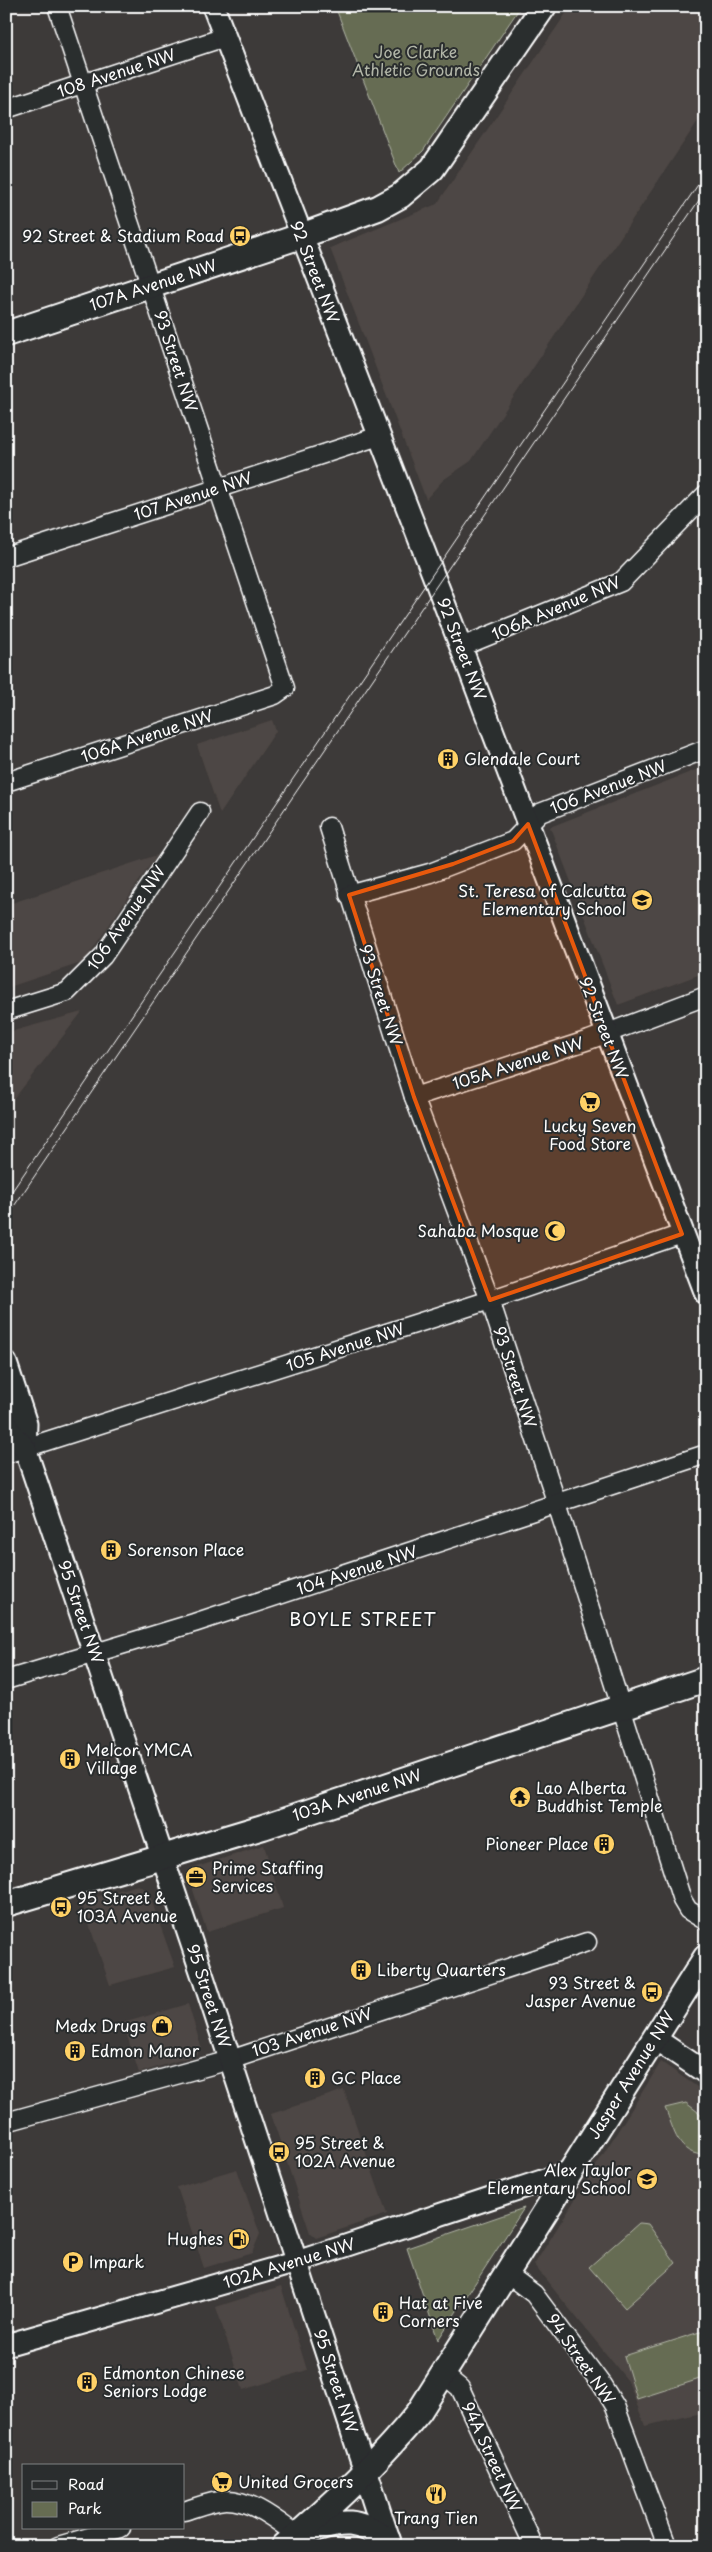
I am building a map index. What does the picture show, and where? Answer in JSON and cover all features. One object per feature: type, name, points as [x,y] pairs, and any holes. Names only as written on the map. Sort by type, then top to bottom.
[{"type":"main road","name":"107A Avenue NW","points":[[6,334],[300,236],[378,208],[400,196],[422,179],[449,147],[544,6]]},
{"type":"main road","name":"103A Avenue NW","points":[[6,1904],[162,1858],[706,1679]]},
{"type":"main road","name":"Jasper Avenue NW","points":[[290,2540],[336,2502],[389,2448],[412,2419],[443,2374],[706,1958]]},
{"type":"main road","name":"95 Street NW","points":[[365,2471],[389,2543]]},
{"type":"main road","points":[[290,2540],[341,2523],[354,2522],[367,2526],[389,2543]]},
{"type":"street","name":"93 Street NW","points":[[57,6],[286,688]]},
{"type":"street","name":"92 Street NW","points":[[213,6],[300,236],[461,647],[706,1294]]},
{"type":"street","name":"108 Avenue NW","points":[[6,109],[225,37]]},
{"type":"street","name":"107 Avenue NW","points":[[6,557],[218,487],[299,464],[379,436]]},
{"type":"street","name":"106A Avenue NW","points":[[461,647],[621,582],[706,494]]},
{"type":"street","name":"106A Avenue NW","points":[[6,782],[275,695],[286,688]]},
{"type":"street","name":"106 Avenue NW","points":[[349,895],[430,873],[513,841],[540,813],[706,749]]},
{"type":"street","name":"106 Avenue NW","points":[[6,1012],[67,992],[85,976],[103,956],[200,812]]},
{"type":"street","name":"93 Street NW","points":[[329,827],[414,1097],[490,1300],[557,1504],[682,1900],[688,1910],[706,1920]]},
{"type":"street","name":"105A Avenue NW","points":[[414,1097],[606,1034],[706,996]]},
{"type":"street","name":"105 Avenue NW","points":[[15,1451],[490,1300],[682,1234]]},
{"type":"street","name":"95 Street NW","points":[[6,1363],[26,1424],[15,1451]]},
{"type":"street","name":"95 Street NW","points":[[6,1422],[15,1451],[95,1654],[365,2471]]},
{"type":"street","name":"104 Avenue NW","points":[[6,1680],[95,1654],[706,1454]]},
{"type":"street","name":"103 Avenue NW","points":[[6,2122],[230,2060],[587,1942]]},
{"type":"street","points":[[654,2038],[706,2073]]},
{"type":"street","name":"102A Avenue NW","points":[[6,2346],[297,2262],[569,2172]]},
{"type":"street","name":"94 Street NW","points":[[506,2273],[534,2294],[602,2385],[615,2406],[666,2543]]},
{"type":"street","name":"94A Street NW","points":[[443,2374],[460,2388],[534,2546]]},
{"type":"street","points":[[185,2511],[212,2502],[227,2500],[239,2502],[258,2509],[290,2540]]},
{"type":"street","points":[[58,2546],[114,2530]]},
{"type":"highlighted area","points":[[528,824],[682,1234],[490,1300],[414,1097],[349,895],[453,864],[513,841]]},
{"type":"shaded area","points":[[571,6],[706,6],[706,109],[471,461],[443,480],[426,499],[330,248],[437,204]]},
{"type":"shaded area","points":[[272,720],[276,731],[220,814],[197,745]]},
{"type":"shaded area","name":"St. Teresa of Calcutta Elementary School","points":[[706,766],[706,972],[618,1005],[550,827]]},
{"type":"shaded area","points":[[157,855],[84,962],[6,988],[6,905]]},
{"type":"shaded area","points":[[82,1012],[6,1109],[6,1033]]},
{"type":"shaded area","points":[[264,1845],[283,1908],[207,1932],[188,1875],[191,1869]]},
{"type":"shaded area","points":[[138,1885],[148,1891],[175,1967],[110,1985],[81,1901]]},
{"type":"shaded area","points":[[188,2004],[201,2046],[196,2055],[139,2073],[123,2023]]},
{"type":"shaded area","name":"Alex Taylor Elementary School","points":[[661,2062],[706,2093],[706,2412],[645,2426],[628,2381],[534,2265]]},
{"type":"shaded area","points":[[344,2090],[387,2214],[316,2238],[310,2233],[271,2114]]},
{"type":"shaded area","points":[[237,2169],[260,2234],[252,2253],[204,2268],[177,2187]]},
{"type":"shaded area","points":[[281,2286],[307,2370],[243,2390],[216,2307]]},
{"type":"green space","name":"Joe Clarke Athletic Grounds","points":[[335,6],[521,6],[423,151],[399,173]]},
{"type":"green space","points":[[686,2103],[706,2118],[706,2155],[696,2154],[683,2146],[678,2140],[665,2108]]},
{"type":"green space","points":[[524,2208],[438,2340],[407,2248]]},
{"type":"green space","points":[[639,2223],[648,2224],[676,2263],[625,2308],[589,2267]]},
{"type":"green space","points":[[706,2330],[706,2377],[637,2399],[624,2356]]},
{"type":"tram line","points":[[6,1200],[706,173]]},
{"type":"tram line","points":[[6,1218],[706,190]]},
{"type":"place","name":"92 Street & Stadium Road","points":[[240,236]]},
{"type":"place","name":"Glendale Court","points":[[448,759]]},
{"type":"place","name":"St. Teresa of Calcutta Elementary School","points":[[642,900]]},
{"type":"place","name":"Lucky Seven Food Store","points":[[590,1102]]},
{"type":"place","name":"Sahaba Mosque","points":[[555,1231]]},
{"type":"place","name":"Sorenson Place","points":[[111,1550]]},
{"type":"place","name":"Melcor YMCA Village","points":[[70,1759]]},
{"type":"place","name":"Lao Alberta Buddhist Temple","points":[[520,1797]]},
{"type":"place","name":"Pioneer Place","points":[[604,1844]]},
{"type":"place","name":"Prime Staffing Services","points":[[196,1877]]},
{"type":"place","name":"95 Street & 103A Avenue","points":[[61,1907]]},
{"type":"place","name":"Liberty Quarters","points":[[361,1970]]},
{"type":"place","name":"93 Street & Jasper Avenue","points":[[652,1992]]},
{"type":"place","name":"Medx Drugs","points":[[162,2026]]},
{"type":"place","name":"Edmon Manor","points":[[75,2051]]},
{"type":"place","name":"GC Place","points":[[315,2078]]},
{"type":"place","name":"95 Street & 102A Avenue","points":[[279,2152]]},
{"type":"place","name":"Alex Taylor Elementary School","points":[[647,2179]]},
{"type":"place","name":"Hughes","points":[[239,2239]]},
{"type":"place","name":"Impark","points":[[73,2262]]},
{"type":"place","name":"Hat at Five Corners","points":[[383,2312]]},
{"type":"place","name":"Edmonton Chinese Seniors Lodge","points":[[87,2382]]},
{"type":"place","name":"United Grocers","points":[[222,2482]]},
{"type":"place","name":"Trang Tien","points":[[436,2494]]},
{"type":"district","name":"BOYLE STREET","points":[[363,1620]]}]
